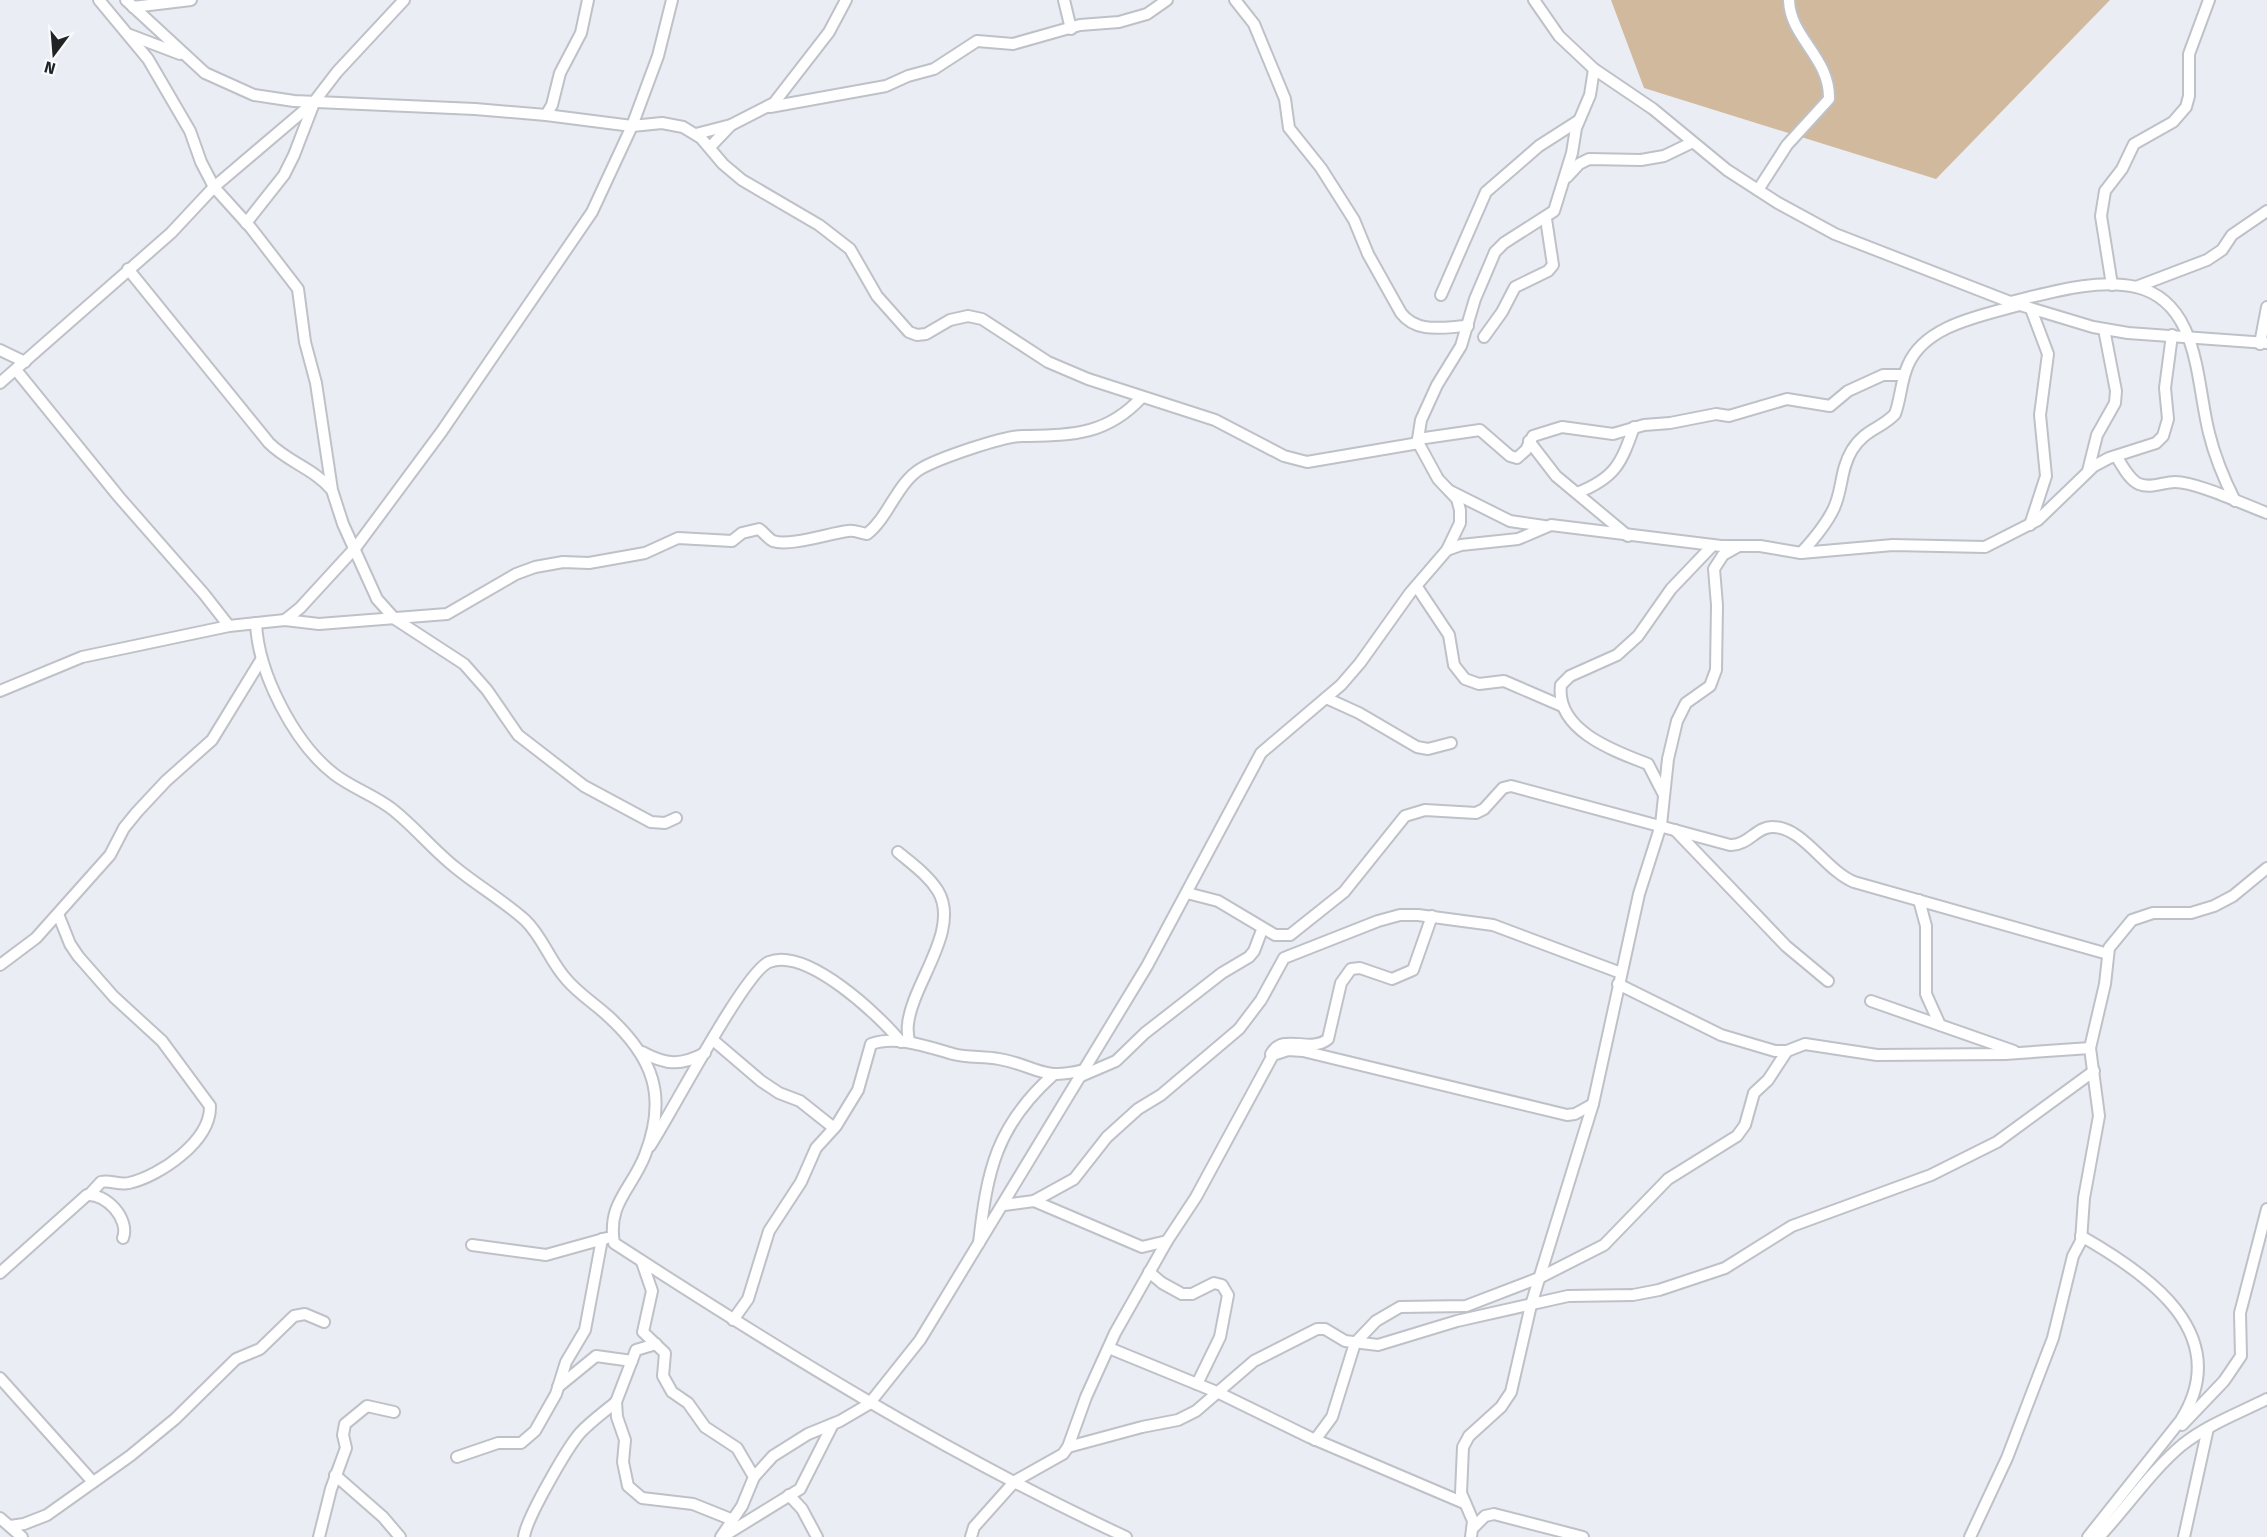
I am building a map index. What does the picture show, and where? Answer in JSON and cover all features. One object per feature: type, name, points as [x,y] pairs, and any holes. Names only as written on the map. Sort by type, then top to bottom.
[{"type":"street","points":[[99,0],[148,59],[190,131],[201,162],[214,187],[246,223],[298,289],[305,342],[316,383],[332,490],[343,524],[356,548],[376,597],[395,619],[464,664],[487,690],[518,735],[584,786],[651,822],[665,823],[676,818]]},
{"type":"street","points":[[129,3],[191,0]]},
{"type":"street","points":[[0,383],[171,233],[214,187],[314,102],[337,72],[404,0]]},
{"type":"street","points":[[546,115],[553,102],[560,73],[581,33],[588,0]]},
{"type":"street","points":[[285,620],[300,608],[356,548],[442,431],[561,259],[596,204],[632,126],[658,56],[672,0]]},
{"type":"street","points":[[770,107],[829,32],[846,0]]},
{"type":"street","points":[[1064,0],[1071,28]]},
{"type":"street","points":[[696,134],[731,125],[770,107],[886,87],[908,76],[934,69],[977,40],[1013,44],[1071,28],[1140,16],[1157,9],[1167,0]]},
{"type":"street","points":[[1235,0],[1254,24],[1287,106],[1286,123],[1319,166],[1354,220],[1371,260],[1401,313],[1407,321],[1419,327],[1468,326]]},
{"type":"street","points":[[1534,0],[1559,36],[1594,69],[1653,110],[1691,143],[1758,190],[1835,234],[2014,304],[2104,329],[2264,344],[2267,307]]},
{"type":"street","points":[[1758,190],[1787,145],[1829,99],[1826,71],[1794,23],[1789,0]]},
{"type":"street","points":[[2112,285],[2102,216],[2105,190],[2122,169],[2134,144],[2173,122],[2186,107],[2189,96],[2189,54],[2208,0]]},
{"type":"street","points":[[129,3],[205,73],[254,95],[314,102],[546,115],[632,126],[671,123],[696,134],[723,164],[742,180],[819,225],[850,249],[877,296],[909,332],[922,335],[950,320],[968,316],[982,319],[1048,362],[1142,397],[1215,420],[1284,456],[1307,462],[1480,430],[1514,458],[1524,452],[1533,436],[1560,427],[1613,434],[1634,427],[1716,414],[1729,416],[1788,399],[1832,405],[1848,391],[1883,375],[1904,375]]},
{"type":"street","points":[[130,35],[183,55]]},
{"type":"street","points":[[722,1537],[754,1477],[773,1456],[808,1434],[833,1424],[869,1404],[893,1378],[920,1340],[1004,1205],[1147,966],[1261,753],[1326,698],[1360,663],[1410,593],[1418,587],[1456,535],[1460,516],[1457,499],[1438,479],[1418,441],[1421,420],[1437,385],[1461,346],[1476,299],[1495,252],[1522,231],[1546,219],[1554,212],[1579,121],[1590,95],[1594,69]]},
{"type":"street","points":[[246,223],[284,175],[314,102]]},
{"type":"street","points":[[1441,295],[1486,192],[1539,146],[1579,121]]},
{"type":"street","points":[[710,147],[731,125]]},
{"type":"street","points":[[1564,181],[1579,164],[1589,159],[1641,160],[1664,156],[1691,143]]},
{"type":"street","points":[[2136,287],[2207,260],[2222,250],[2232,235],[2267,211]]},
{"type":"street","points":[[1484,336],[1502,312],[1515,287],[1548,271],[1553,265],[1546,219]]},
{"type":"street","points":[[128,269],[269,443],[284,457],[320,477],[332,490]]},
{"type":"street","points":[[1801,554],[1818,534],[1834,508],[1841,474],[1853,448],[1872,428],[1895,414],[1904,375],[1917,346],[1948,328],[2014,304],[2055,292],[2112,285],[2136,287],[2159,297],[2173,309],[2189,336],[2209,432],[2220,471],[2235,501]]},
{"type":"street","points":[[2030,525],[2046,476],[2040,416],[2048,354],[2031,309]]},
{"type":"street","points":[[2088,471],[2097,435],[2115,403],[2116,391],[2104,329]]},
{"type":"street","points":[[1449,490],[1510,521],[1628,536],[1713,545],[1768,546],[1801,554],[1893,545],[1984,547],[2030,525],[2088,471],[2116,456],[2157,443],[2167,428],[2165,388],[2172,335]]},
{"type":"street","points":[[0,350],[25,362]]},
{"type":"street","points":[[16,370],[118,497],[204,594],[229,626]]},
{"type":"street","points":[[0,691],[82,657],[229,626],[285,620],[319,624],[453,613],[484,591],[535,567],[563,562],[589,563],[645,553],[676,538],[729,541],[742,533],[759,529],[777,542],[799,541],[848,531],[867,534],[922,468],[957,453],[1013,437],[1066,436],[1092,431],[1122,416],[1142,397]]},
{"type":"street","points":[[1577,493],[1603,481],[1614,472],[1622,459],[1634,427]]},
{"type":"street","points":[[1529,441],[1556,476],[1628,536]]},
{"type":"street","points":[[2116,456],[2133,481],[2139,484],[2146,486],[2175,482],[2267,513]]},
{"type":"street","points":[[1447,550],[1461,545],[1518,539],[1544,526]]},
{"type":"street","points":[[1562,706],[1561,685],[1566,678],[1617,655],[1631,642],[1688,568],[1713,545]]},
{"type":"street","points":[[1472,1533],[1461,1486],[1465,1440],[1501,1407],[1510,1392],[1531,1305],[1593,1104],[1647,865],[1661,825],[1668,759],[1680,712],[1686,703],[1710,686],[1716,670],[1717,605],[1714,569],[1723,555],[1739,546]]},
{"type":"street","points":[[1418,587],[1449,635],[1454,665],[1465,679],[1479,684],[1504,681],[1562,706],[1575,724],[1614,752],[1648,764],[1664,795]]},
{"type":"street","points":[[256,623],[257,645],[268,682],[288,719],[320,761],[333,773],[391,809],[454,867],[525,920],[567,980],[627,1034],[640,1051],[651,1069],[656,1098],[646,1153]]},
{"type":"street","points":[[0,965],[36,938],[110,855],[124,828],[137,812],[216,735],[261,660]]},
{"type":"street","points":[[1326,698],[1359,713],[1417,747],[1428,749],[1451,744]]},
{"type":"street","points":[[1187,894],[1218,901],[1262,930],[1286,936],[1305,924],[1344,892],[1405,816],[1425,810],[1476,813],[1484,809],[1503,788],[1520,788],[1736,845],[1746,842],[1766,828],[1776,827],[1795,833],[1846,878],[2108,954]]},
{"type":"street","points":[[1675,830],[1786,946],[1828,981]]},
{"type":"street","points":[[898,852],[921,870],[938,890],[945,913],[940,937],[908,1022],[905,1042]]},
{"type":"street","points":[[1970,1537],[2007,1458],[2053,1338],[2073,1257],[2081,1236],[2084,1198],[2099,1116],[2090,1048],[2105,984],[2108,954],[2132,920],[2153,913],[2191,913],[2214,906],[2233,896],[2267,868]]},
{"type":"street","points":[[1918,900],[1926,926],[1926,994],[1940,1025]]},
{"type":"street","points":[[0,1273],[101,1182],[132,1182],[179,1157],[205,1127],[210,1106],[162,1041],[114,998],[78,956],[65,934],[58,914]]},
{"type":"street","points":[[1004,1205],[1034,1200],[1074,1179],[1094,1151],[1138,1109],[1161,1095],[1225,1043],[1251,1016],[1284,958],[1400,915],[1432,916],[1493,924],[1620,979],[1721,1035],[1765,1049],[1787,1051],[1805,1044],[1877,1055],[2020,1053],[2090,1048]]},
{"type":"street","points":[[971,1537],[974,1527],[1015,1481],[1063,1454],[1068,1447],[1086,1397],[1109,1348],[1149,1272],[1196,1197],[1279,1044],[1317,1045],[1328,1039],[1341,983],[1351,969],[1360,968],[1392,979],[1413,970],[1432,916]]},
{"type":"street","points":[[733,1320],[748,1299],[770,1232],[801,1182],[816,1148],[834,1128],[858,1089],[870,1045],[878,1042],[905,1042],[958,1055],[997,1058],[1040,1074],[1083,1073],[1116,1061],[1145,1033],[1222,973],[1249,957],[1254,951],[1262,930]]},
{"type":"street","points":[[457,1457],[498,1443],[527,1442],[535,1431],[558,1387],[566,1362],[585,1330],[616,1204],[705,1053],[759,968],[770,962],[783,961],[801,965],[849,990],[905,1042]]},
{"type":"street","points":[[1871,1001],[2020,1053]]},
{"type":"street","points":[[713,1040],[761,1081],[779,1093],[800,1101],[834,1128]]},
{"type":"street","points":[[1267,1063],[1278,1052],[1303,1050],[1567,1114],[1579,1112],[1593,1104]]},
{"type":"street","points":[[640,1051],[661,1062],[679,1064],[705,1053]]},
{"type":"street","points":[[1316,1440],[1332,1417],[1354,1343],[1376,1321],[1395,1309],[1466,1306],[1539,1278],[1604,1245],[1668,1179],[1737,1136],[1745,1125],[1754,1093],[1768,1080],[1787,1051]]},
{"type":"street","points":[[1068,1447],[1178,1420],[1219,1393],[1254,1361],[1310,1332],[1324,1328],[1339,1339],[1354,1343],[1388,1344],[1457,1321],[1568,1296],[1633,1295],[1659,1290],[1725,1268],[1792,1226],[1931,1175],[1997,1142],[2094,1071]]},
{"type":"street","points":[[978,1247],[985,1191],[992,1162],[1002,1139],[1036,1090],[1053,1075]]},
{"type":"street","points":[[89,1195],[100,1196],[112,1206],[124,1225],[123,1238]]},
{"type":"street","points":[[1034,1200],[1142,1247],[1167,1241]]},
{"type":"street","points":[[2151,1456],[2211,1397],[2241,1356],[2240,1313],[2267,1209]]},
{"type":"street","points":[[2081,1236],[2121,1261],[2170,1299],[2193,1341],[2199,1365],[2191,1399],[2181,1420],[2088,1537]]},
{"type":"street","points":[[472,1245],[546,1255],[607,1238]]},
{"type":"street","points":[[607,1238],[733,1320],[869,1404],[954,1452],[1126,1537]]},
{"type":"street","points":[[641,1260],[652,1291],[643,1330],[646,1336],[665,1353],[663,1376],[672,1392],[688,1403],[705,1427],[737,1448],[754,1477]]},
{"type":"street","points":[[1149,1272],[1179,1293],[1192,1294],[1214,1282],[1222,1285],[1228,1295],[1220,1337],[1197,1384]]},
{"type":"street","points":[[10,1526],[47,1515],[93,1482],[175,1419],[236,1359],[254,1354],[266,1345],[294,1316],[305,1314],[324,1322]]},
{"type":"street","points":[[656,1344],[636,1350],[616,1402],[617,1417],[625,1440],[623,1461],[629,1490],[642,1497],[693,1504],[733,1520]]},
{"type":"street","points":[[1109,1348],[1219,1393],[1316,1440],[1464,1503]]},
{"type":"street","points":[[558,1387],[596,1356],[632,1361]]},
{"type":"street","points":[[0,1378],[93,1482]]},
{"type":"street","points":[[2099,1537],[2163,1463],[2183,1445],[2208,1428],[2267,1399]]},
{"type":"street","points":[[524,1537],[531,1512],[567,1451],[579,1434],[616,1402]]},
{"type":"street","points":[[319,1537],[335,1475],[346,1448],[344,1431],[349,1420],[367,1406],[394,1412]]},
{"type":"street","points":[[722,1537],[801,1487],[833,1424]]},
{"type":"street","points":[[2184,1537],[2208,1428]]},
{"type":"street","points":[[335,1475],[383,1516],[400,1537]]},
{"type":"street","points":[[789,1495],[802,1509],[817,1537]]},
{"type":"street","points":[[1472,1533],[1485,1516],[1494,1514],[1583,1537]]},
{"type":"street","points":[[0,1518],[22,1537]]},
{"type":"shaded area","points":[[1611,0],[2110,0],[1936,179],[1644,88]]}]
